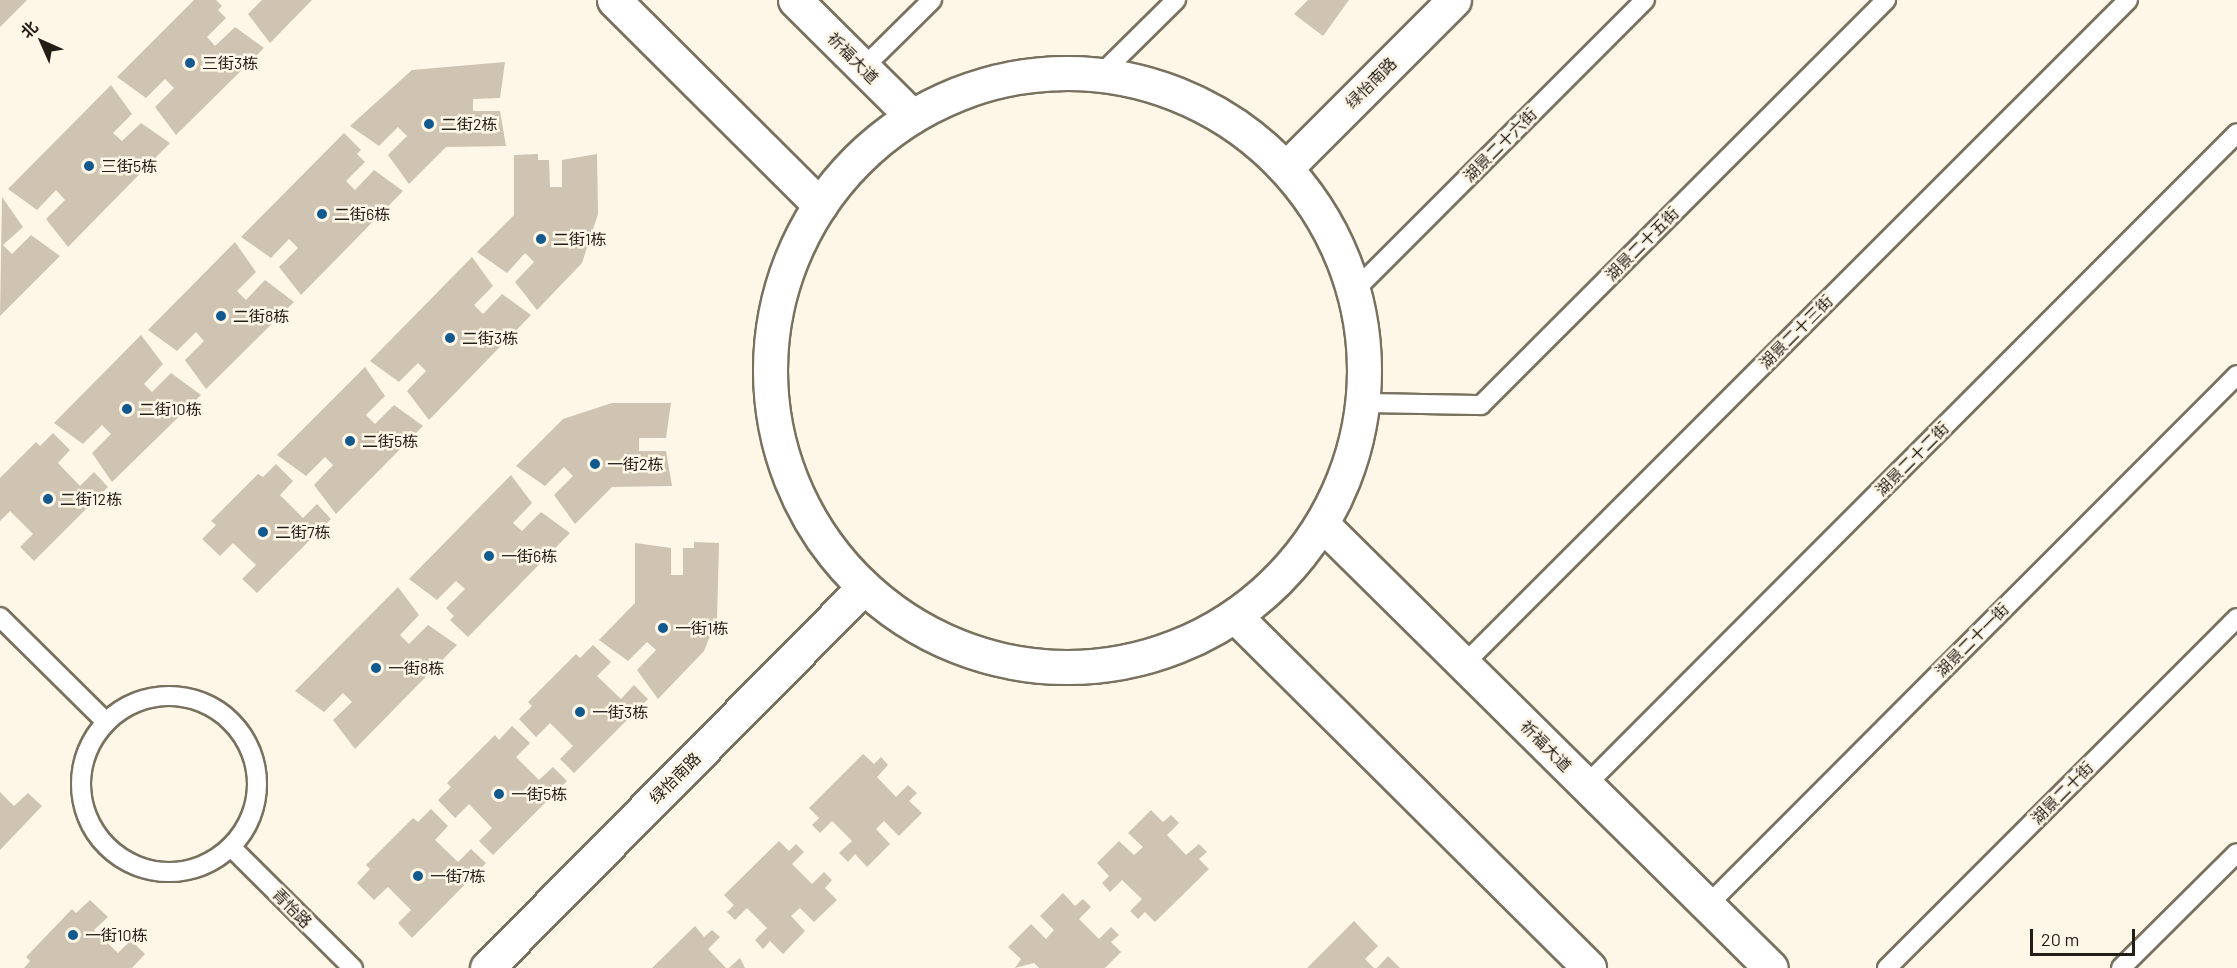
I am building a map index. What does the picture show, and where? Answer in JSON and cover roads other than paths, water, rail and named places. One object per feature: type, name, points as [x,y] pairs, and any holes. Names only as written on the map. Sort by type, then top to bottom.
[{"type":"street","points":[[614,0],[820,205]]},
{"type":"street","name":"祈福大道","points":[[795,0],[912,116]]},
{"type":"street","name":"绿怡南路","points":[[1287,167],[1454,0]]},
{"type":"street","points":[[1036,73],[1102,74],[1171,90],[1223,116],[1287,167],[1329,224],[1355,290],[1365,346],[1364,404],[1349,466],[1322,524],[1283,574],[1234,616],[1172,649],[1104,666],[1038,667],[975,654],[915,627],[863,588],[824,543],[794,492],[776,435],[771,399],[775,316],[792,258],[820,205],[861,156],[912,116],[972,88],[1036,73]]},
{"type":"street","name":"祈福大道","points":[[1322,524],[1771,968]]},
{"type":"street","name":"绿怡南路","points":[[487,968],[863,588]]},
{"type":"street","points":[[1234,616],[1589,968]]},
{"type":"lane","points":[[863,68],[932,0]]},
{"type":"lane","points":[[1102,74],[1176,0]]},
{"type":"lane","name":"湖景二十六街","points":[[1355,290],[1644,0]]},
{"type":"lane","name":"湖景二十五街","points":[[1364,404],[1482,405],[1886,0]]},
{"type":"lane","name":"湖景二十三街","points":[[1464,664],[2128,0]]},
{"type":"lane","name":"湖景二十二街","points":[[1586,785],[2237,133]]},
{"type":"lane","name":"湖景二十一街","points":[[1708,905],[2237,375]]},
{"type":"lane","points":[[0,617],[106,722]]},
{"type":"lane","name":"湖景二十街","points":[[1887,968],[2237,618]]},
{"type":"lane","points":[[163,696],[185,697],[224,714],[250,747],[256,768],[254,810],[231,847],[205,865],[174,873],[133,866],[106,847],[88,821],[80,780],[84,759],[106,722],[142,700],[163,696]]},
{"type":"lane","name":"青怡路","points":[[231,847],[353,968]]},
{"type":"lane","points":[[2121,968],[2237,853]]},
{"type":"place","name":"三街3栋","points":[[190,63]]},
{"type":"place","name":"二街2栋","points":[[429,124]]},
{"type":"place","name":"三街5栋","points":[[89,166]]},
{"type":"place","name":"二街6栋","points":[[322,214]]},
{"type":"place","name":"二街1栋","points":[[541,239]]},
{"type":"place","name":"二街8栋","points":[[221,316]]},
{"type":"place","name":"二街3栋","points":[[450,338]]},
{"type":"place","name":"二街10栋","points":[[127,409]]},
{"type":"place","name":"二街5栋","points":[[350,441]]},
{"type":"place","name":"一街2栋","points":[[595,464]]},
{"type":"place","name":"二街12栋","points":[[48,499]]},
{"type":"place","name":"二街7栋","points":[[263,532]]},
{"type":"place","name":"一街6栋","points":[[489,556]]},
{"type":"place","name":"一街1栋","points":[[663,628]]},
{"type":"place","name":"一街8栋","points":[[376,668]]},
{"type":"place","name":"一街3栋","points":[[580,712]]},
{"type":"place","name":"一街5栋","points":[[499,794]]},
{"type":"place","name":"一街7栋","points":[[418,876]]},
{"type":"place","name":"一街10栋","points":[[73,935]]}]
